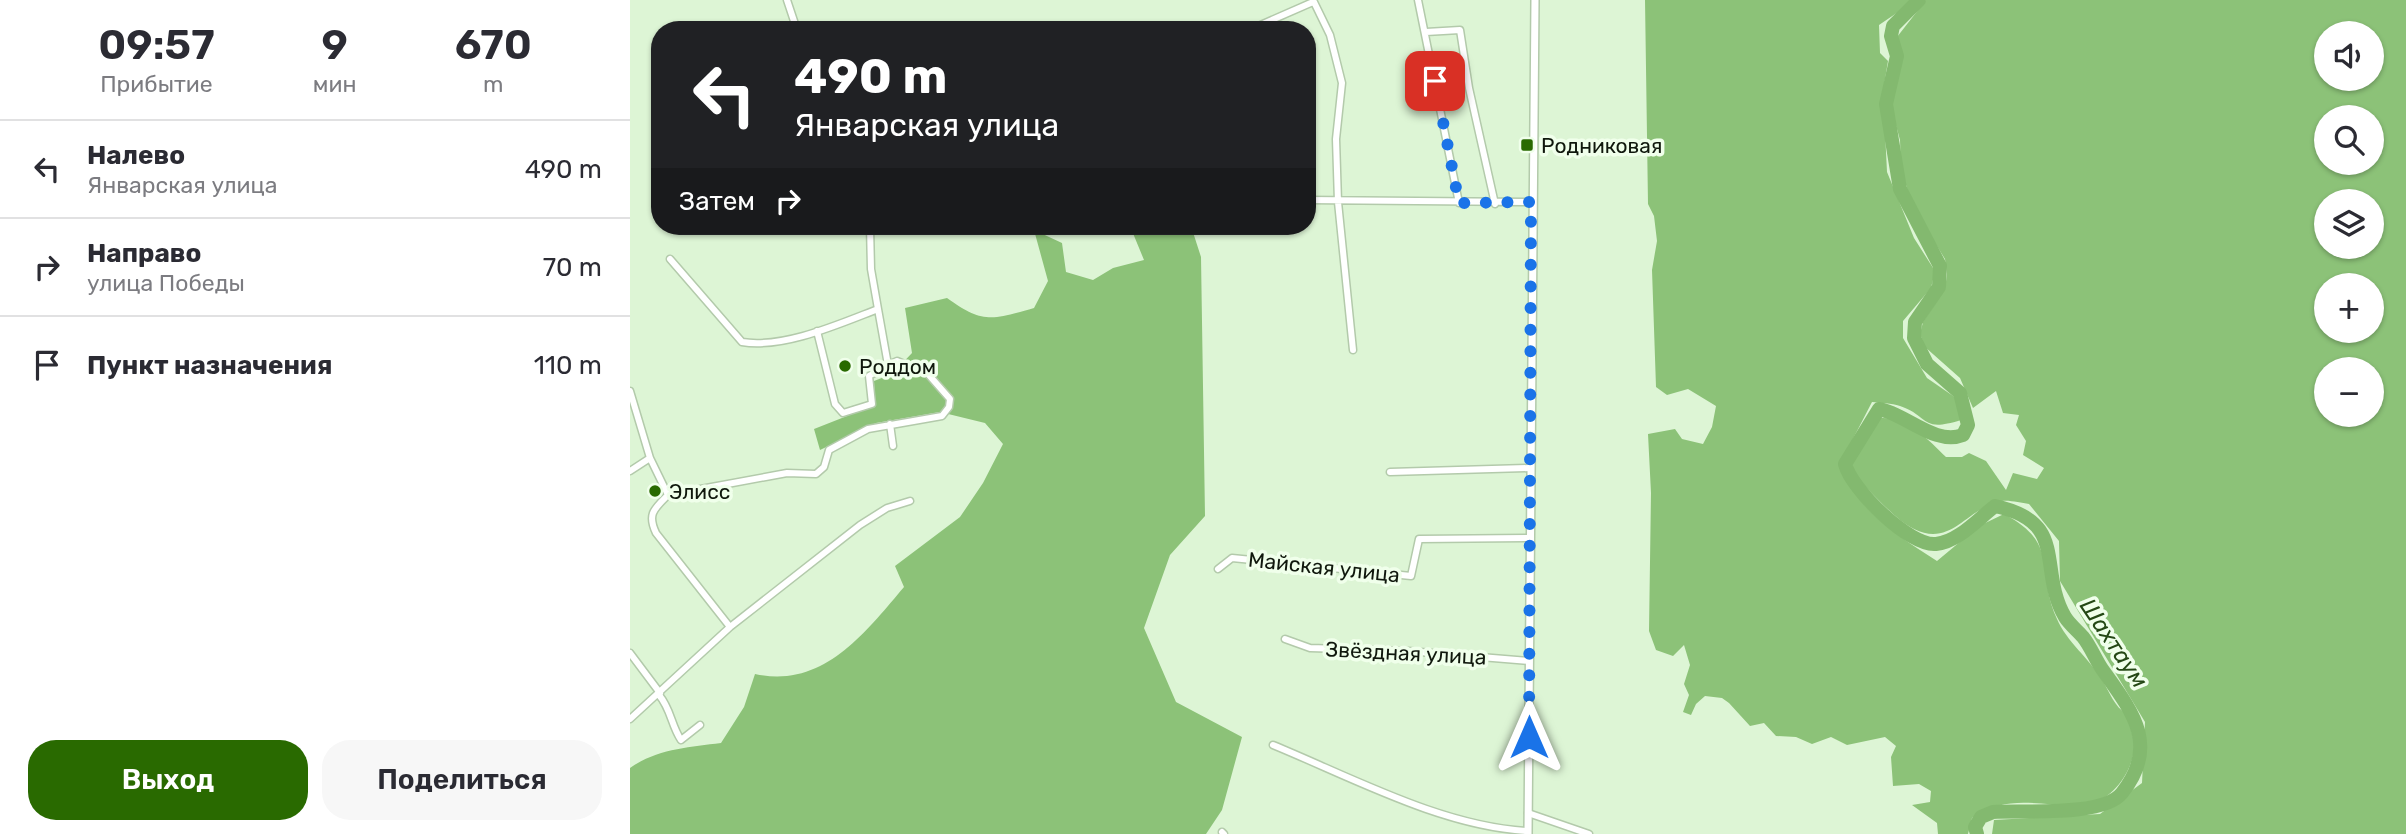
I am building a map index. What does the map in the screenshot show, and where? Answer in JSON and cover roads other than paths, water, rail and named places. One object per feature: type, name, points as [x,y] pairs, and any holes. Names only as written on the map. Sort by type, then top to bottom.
[{"type":"street","points":[[787,0],[794,21]]},
{"type":"street","points":[[1418,0],[1459,203]]},
{"type":"street","points":[[1273,745],[1429,809],[1502,830],[1528,832],[1531,202],[1535,0]]},
{"type":"street","points":[[1269,21],[1313,1],[1330,35],[1342,83],[1336,139],[1338,202],[1353,349]]},
{"type":"street","points":[[1426,32],[1460,30],[1469,88],[1495,204]]},
{"type":"street","points":[[1316,201],[1495,204],[1531,202]]},
{"type":"street","points":[[870,235],[871,269],[888,365]]},
{"type":"street","points":[[670,259],[742,342],[757,345],[817,331],[878,309]]},
{"type":"street","points":[[730,627],[652,526],[651,511],[668,495],[787,473],[816,474],[824,467],[829,450],[868,429],[942,416],[949,407],[950,399],[928,374],[897,361],[869,376],[872,404],[843,413],[835,404],[817,331]]},
{"type":"street","points":[[630,391],[650,458],[668,495]]},
{"type":"street","points":[[890,424],[892,446]]},
{"type":"street","points":[[630,471],[650,458]]},
{"type":"street","points":[[1390,472],[1530,468]]},
{"type":"street","points":[[630,719],[730,627],[860,525],[887,508],[911,501]]},
{"type":"street","name":"Майская улица","points":[[1218,569],[1232,558],[1411,576],[1419,538],[1530,538]]},
{"type":"street","name":"Звёздная улица","points":[[1285,639],[1310,648],[1408,651],[1529,661]]},
{"type":"street","points":[[630,653],[670,708],[672,726],[681,740],[700,724]]},
{"type":"street","points":[[1528,813],[1589,834]]},
{"type":"waterway","name":"Шахтаум","points":[[1919,0],[1893,26],[1891,36],[1897,56],[1886,104],[1900,189],[1940,266],[1939,287],[1915,322],[1914,338],[1927,364],[1960,393],[1968,425],[1963,435],[1942,436],[1879,409],[1845,464],[1858,487],[1883,514],[1897,527],[1925,542],[1936,544],[1952,539],[1995,506],[2018,513],[2034,523],[2043,535],[2048,550],[2057,599],[2065,617],[2086,641],[2132,714],[2140,744],[2139,759],[2133,776],[2122,793],[2112,801],[2098,806],[2062,811],[1993,812],[1981,817],[1975,827],[1977,834]]},
{"type":"place","name":"Родниковая","points":[[1527,145]]},
{"type":"place","name":"Роддом","points":[[845,366]]},
{"type":"place","name":"Элисс","points":[[655,491]]}]
